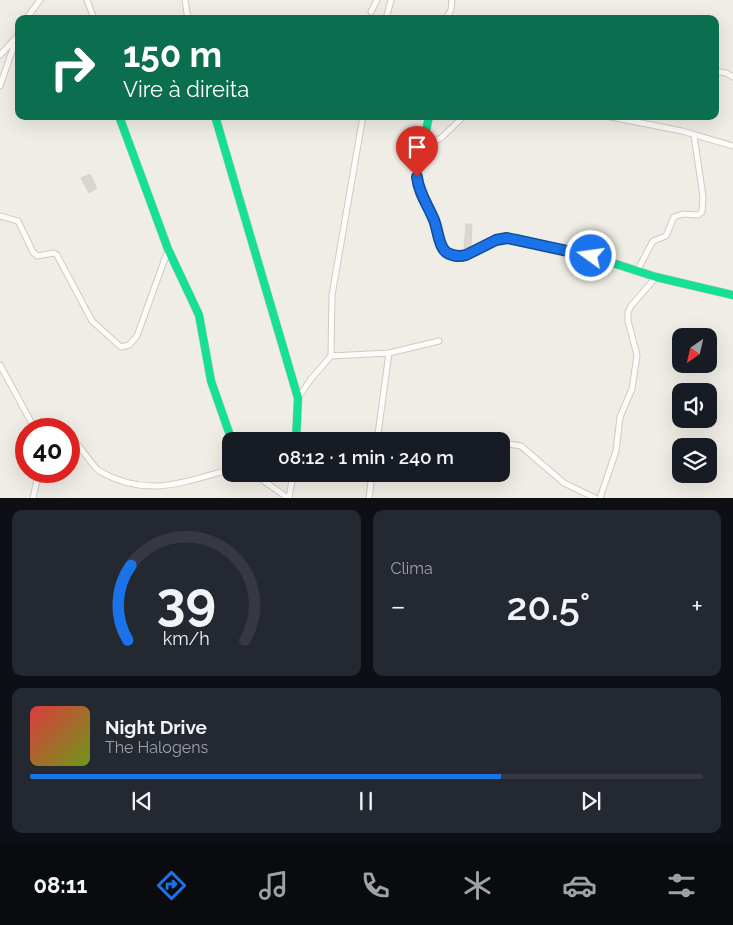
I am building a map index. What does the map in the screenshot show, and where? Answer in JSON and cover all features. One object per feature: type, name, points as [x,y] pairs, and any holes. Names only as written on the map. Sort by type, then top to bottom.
[{"type":"street","points":[[29,15],[40,0]]},
{"type":"street","points":[[87,0],[93,15]]},
{"type":"street","points":[[185,0],[187,15]]},
{"type":"street","points":[[372,12],[377,0]]},
{"type":"street","points":[[387,15],[391,0]]},
{"type":"street","points":[[448,15],[452,0]]},
{"type":"street","points":[[0,55],[15,39]]},
{"type":"street","points":[[0,86],[15,41]]},
{"type":"street","points":[[719,71],[726,72],[733,77]]},
{"type":"street","points":[[120,120],[168,249],[200,315],[211,381],[229,432]]},
{"type":"street","points":[[216,120],[298,398],[296,432]]},
{"type":"street","points":[[298,398],[311,379],[331,356],[332,295],[362,120]]},
{"type":"street","points":[[428,120],[417,177],[418,186],[434,221],[440,242],[449,254],[461,256],[496,240],[516,238],[591,256],[656,277],[733,295]]},
{"type":"street","points":[[422,147],[436,142],[460,120]]},
{"type":"street","points":[[625,120],[694,135],[733,146]]},
{"type":"street","points":[[637,271],[653,241],[666,236],[674,217],[683,214],[698,215],[702,212],[703,197],[694,135]]},
{"type":"street","points":[[0,216],[18,221],[33,252],[37,256],[54,253],[57,255],[92,320],[121,347],[129,345],[137,336],[168,249]]},
{"type":"street","points":[[600,498],[616,452],[620,417],[632,389],[637,355],[628,321],[629,309],[656,277]]},
{"type":"street","points":[[331,356],[389,353],[439,341]]},
{"type":"street","points":[[378,432],[389,353]]},
{"type":"street","points":[[0,365],[30,418]]},
{"type":"street","points":[[510,444],[521,446],[564,482],[594,498]]},
{"type":"street","points":[[80,448],[99,470],[112,481],[136,492]]},
{"type":"street","points":[[175,490],[222,472]]},
{"type":"street","points":[[266,482],[289,498],[292,482]]},
{"type":"street","points":[[369,498],[371,482]]},
{"type":"street","points":[[33,498],[36,483]]},
{"type":"building","points":[[90,174],[97,188],[89,193],[81,178]]},
{"type":"building","points":[[466,224],[472,224],[471,246],[464,249]]},
{"type":"traffic: fast","points":[[120,120],[168,249],[199,315],[211,381],[229,432]]},
{"type":"traffic: fast","points":[[216,120],[298,398],[296,432]]},
{"type":"traffic: fast","points":[[428,120],[417,177],[421,194],[434,220],[440,242],[449,254],[463,255],[497,240],[516,238],[591,256],[656,277],[733,295]]},
{"type":"route","points":[[417,177],[420,194],[434,221],[440,242],[449,254],[455,256],[466,255],[496,240],[516,238],[591,256]]}]
